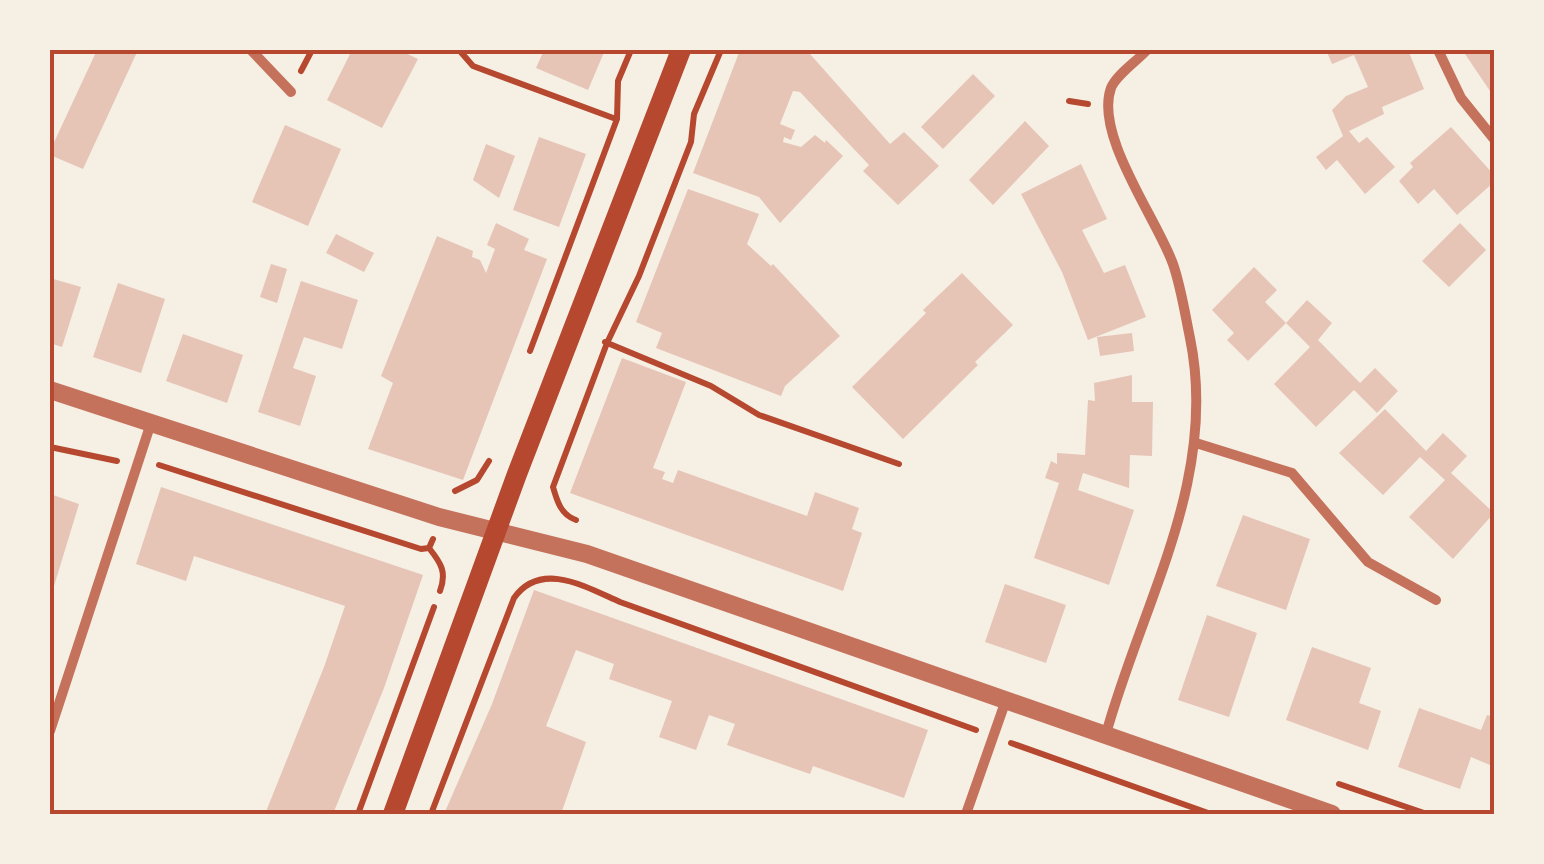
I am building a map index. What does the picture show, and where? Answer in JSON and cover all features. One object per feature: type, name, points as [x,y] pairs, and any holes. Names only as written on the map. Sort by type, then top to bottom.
[{"type":"main road","points":[[393,814],[681,50]]},
{"type":"street","points":[[251,50],[291,92]]},
{"type":"street","points":[[1106,734],[1179,526],[1196,443],[1193,355],[1173,264],[1116,143],[1108,107],[1112,86],[1148,50]]},
{"type":"street","points":[[1438,50],[1461,98],[1494,139]]},
{"type":"street","points":[[50,390],[439,517],[587,554],[1332,814]]},
{"type":"street","points":[[50,731],[55,702],[151,423]]},
{"type":"street","points":[[1196,443],[1292,473],[1368,562],[1436,600]]},
{"type":"street","points":[[966,814],[1006,700]]},
{"type":"path","points":[[460,50],[473,66],[649,134]]},
{"type":"path","points":[[530,353],[617,119],[618,81],[631,50]]},
{"type":"path","points":[[586,523],[568,517],[558,504],[553,487],[607,343],[646,260],[691,142],[694,114],[721,50]]},
{"type":"path","points":[[573,330],[711,386],[758,415],[899,464]]},
{"type":"path","points":[[50,447],[88,457],[168,466],[421,549],[430,548]]},
{"type":"path","points":[[430,548],[446,493],[462,490],[477,480],[489,460]]},
{"type":"path","points":[[358,814],[443,583],[441,562],[430,548]]},
{"type":"path","points":[[431,814],[514,598],[530,580],[541,578],[582,585],[1211,814]]},
{"type":"path","points":[[1334,782],[1428,814]]},
{"type":"building","points":[[97,50],[138,50],[83,169],[50,155],[50,151]]},
{"type":"building","points":[[352,50],[399,50],[418,59],[382,128],[327,100]]},
{"type":"building","points":[[544,50],[605,50],[588,90],[536,68]]},
{"type":"building","points":[[740,50],[812,50],[810,54],[890,144],[904,132],[939,166],[898,205],[863,171],[869,165],[800,92],[793,91],[780,124],[795,130],[791,140],[784,137],[783,142],[801,147],[815,135],[843,156],[780,223],[759,197],[693,173]]},
{"type":"building","points":[[1326,50],[1408,50],[1424,89],[1382,107],[1384,114],[1349,131],[1359,143],[1367,137],[1395,167],[1365,194],[1337,160],[1326,170],[1316,157],[1343,136],[1332,110],[1346,96],[1368,87],[1354,55],[1332,64]]},
{"type":"building","points":[[1494,50],[1494,97],[1463,51]]},
{"type":"building","points":[[973,74],[995,96],[943,149],[921,127]]},
{"type":"building","points":[[1025,121],[1049,146],[993,205],[969,180]]},
{"type":"building","points":[[285,125],[341,149],[308,226],[252,202]]},
{"type":"building","points":[[1451,127],[1494,175],[1494,182],[1457,215],[1434,189],[1418,204],[1399,181],[1413,167],[1410,163]]},
{"type":"building","points":[[539,137],[586,154],[559,227],[513,210]]},
{"type":"building","points":[[486,144],[515,156],[499,198],[473,180]]},
{"type":"building","points":[[1081,164],[1107,219],[1082,230],[1104,273],[1125,265],[1146,317],[1088,340],[1062,272],[1021,194]]},
{"type":"building","points":[[688,189],[759,214],[747,244],[773,264],[840,336],[785,386],[781,396],[656,348],[662,333],[636,322]]},
{"type":"building","points":[[496,223],[529,239],[524,250],[547,259],[463,480],[368,449],[393,383],[381,376],[437,236],[473,251],[472,257],[480,260],[486,273],[495,249],[487,245]]},
{"type":"building","points":[[1460,223],[1486,250],[1449,287],[1422,261]]},
{"type":"building","points":[[336,234],[374,253],[364,272],[326,253]]},
{"type":"building","points":[[271,264],[287,269],[277,303],[260,297]]},
{"type":"building","points":[[1254,267],[1277,290],[1265,302],[1286,323],[1248,361],[1227,340],[1234,333],[1212,310]]},
{"type":"building","points":[[962,273],[1013,325],[903,439],[852,387]]},
{"type":"building","points":[[50,278],[81,287],[62,347],[50,343]]},
{"type":"building","points":[[301,281],[358,300],[342,349],[304,337],[293,368],[316,376],[300,426],[258,412]]},
{"type":"building","points":[[118,283],[165,299],[141,373],[93,357]]},
{"type":"building","points":[[1307,300],[1332,323],[1318,340],[1360,383],[1375,368],[1398,391],[1377,413],[1354,390],[1316,427],[1274,384],[1310,347],[1286,323]]},
{"type":"building","points":[[1132,333],[1134,351],[1100,356],[1097,337]]},
{"type":"building","points":[[183,334],[243,355],[227,403],[166,381]]},
{"type":"building","points":[[622,358],[686,382],[653,468],[665,472],[662,479],[673,483],[678,470],[807,516],[815,492],[859,508],[852,529],[862,533],[843,591],[570,493]]},
{"type":"building","points":[[1132,375],[1132,402],[1153,402],[1152,456],[1130,455],[1129,488],[1083,473],[1078,490],[1134,510],[1109,585],[1034,558],[1059,483],[1045,478],[1051,461],[1057,464],[1057,453],[1085,455],[1088,400],[1095,401],[1094,383]]},
{"type":"building","points":[[1385,409],[1426,451],[1443,433],[1467,456],[1451,473],[1494,513],[1453,559],[1409,517],[1445,480],[1420,457],[1383,495],[1339,453]]},
{"type":"building","points":[[161,487],[423,575],[384,688],[333,814],[265,814],[345,606],[194,556],[186,581],[136,564]]},
{"type":"building","points":[[50,494],[79,504],[51,596],[50,596]]},
{"type":"building","points":[[1243,515],[1310,539],[1286,610],[1216,586]]},
{"type":"building","points":[[1005,584],[1066,605],[1046,663],[985,642]]},
{"type":"building","points":[[534,590],[928,730],[904,798],[813,766],[810,774],[727,745],[735,724],[709,715],[696,750],[659,737],[672,701],[609,679],[614,664],[576,650],[546,726],[586,742],[561,814],[444,814],[492,704]]},
{"type":"building","points":[[1207,615],[1257,633],[1229,717],[1178,700]]},
{"type":"building","points":[[1312,647],[1371,668],[1359,703],[1381,711],[1368,750],[1286,720]]},
{"type":"building","points":[[1419,708],[1481,730],[1487,715],[1494,717],[1494,755],[1490,765],[1471,757],[1460,789],[1398,767]]}]
